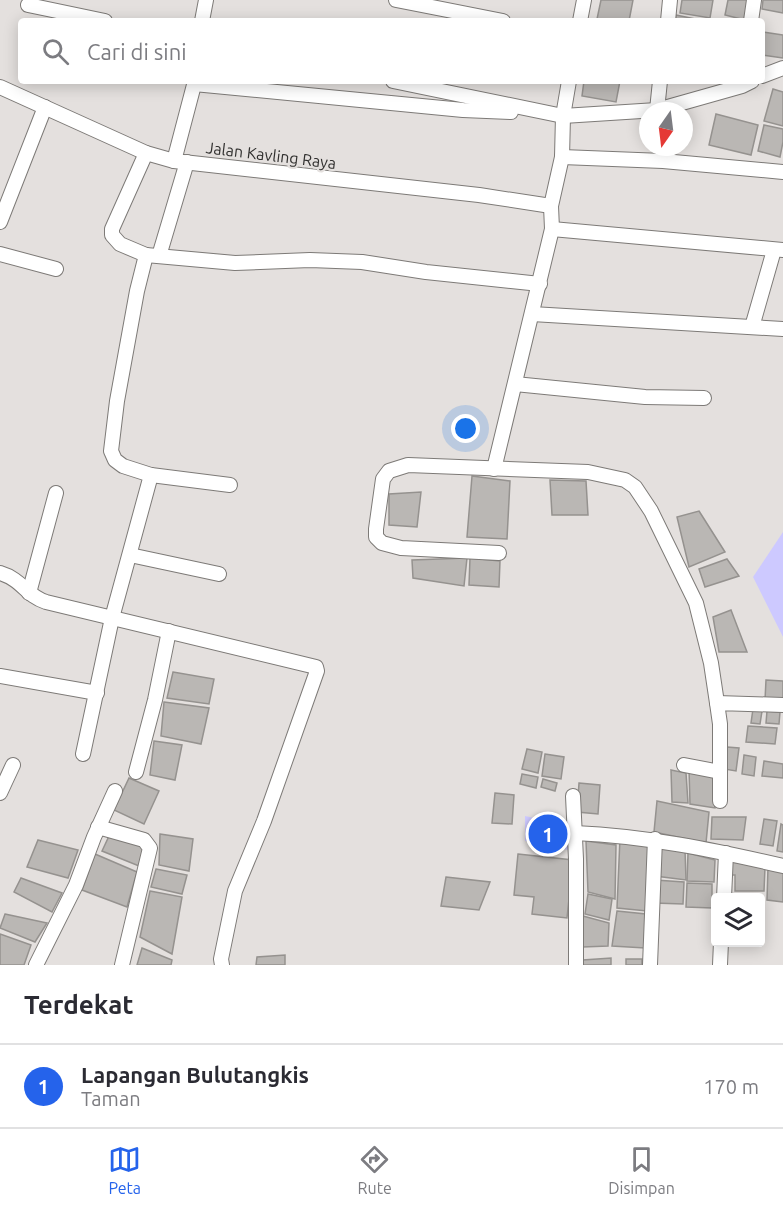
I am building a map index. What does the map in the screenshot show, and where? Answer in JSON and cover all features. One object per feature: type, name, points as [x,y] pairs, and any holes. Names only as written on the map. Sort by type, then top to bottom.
[{"type":"street","points":[[203,18],[206,0]]},
{"type":"street","points":[[396,0],[488,18]]},
{"type":"street","points":[[581,18],[584,0]]},
{"type":"street","points":[[668,18],[670,0]]},
{"type":"street","points":[[751,18],[754,0]]},
{"type":"street","points":[[28,5],[91,18]]},
{"type":"street","points":[[765,76],[783,68]]},
{"type":"street","points":[[765,78],[783,81]]},
{"type":"street","points":[[195,84],[181,161],[153,255],[136,291],[111,451],[123,466],[151,475],[230,485]]},
{"type":"street","points":[[221,84],[464,103],[563,116],[639,111]]},
{"type":"street","points":[[403,84],[464,103]]},
{"type":"street","points":[[494,469],[552,229],[551,206],[562,158],[563,116],[568,84]]},
{"type":"street","points":[[658,102],[660,84]]},
{"type":"street","points":[[683,102],[743,84]]},
{"type":"street","name":"Jalan Kavling Raya","points":[[0,87],[146,153],[181,161],[479,195],[551,206]]},
{"type":"street","points":[[0,222],[45,107]]},
{"type":"street","points":[[146,153],[115,221],[112,235],[120,244],[153,255],[235,263],[310,260],[362,262],[426,272],[540,284]]},
{"type":"street","points":[[562,158],[663,161],[783,172]]},
{"type":"street","points":[[552,229],[778,250],[752,327]]},
{"type":"street","points":[[0,254],[56,269]]},
{"type":"street","points":[[532,314],[783,329]]},
{"type":"street","points":[[514,384],[645,398],[704,398]]},
{"type":"street","points":[[500,553],[391,547],[382,543],[376,537],[376,516],[383,479],[389,471],[408,465],[451,465],[494,469],[588,472],[625,480],[635,487],[651,511],[696,603],[711,663],[720,724],[720,801]]},
{"type":"street","points":[[83,754],[112,618],[151,475]]},
{"type":"street","points":[[29,593],[56,493]]},
{"type":"street","points":[[130,555],[219,574]]},
{"type":"street","points":[[0,573],[17,580],[29,593],[46,602],[316,667],[317,671],[264,821],[235,891],[221,959],[222,965]]},
{"type":"street","points":[[136,772],[155,700],[169,631]]},
{"type":"street","points":[[1,678],[97,693]]},
{"type":"street","points":[[717,703],[783,705]]},
{"type":"street","points":[[0,793],[13,765]]},
{"type":"street","points":[[684,765],[720,772]]},
{"type":"street","points":[[36,965],[76,885],[98,827],[115,791]]},
{"type":"street","points":[[573,796],[577,917],[576,965]]},
{"type":"street","points":[[98,827],[144,840],[150,848],[122,965]]},
{"type":"street","points":[[575,832],[655,839],[783,866]]},
{"type":"street","points":[[650,965],[655,839]]},
{"type":"street","points":[[724,893],[726,853]]},
{"type":"street","points":[[720,965],[721,947]]},
{"type":"shaded area","points":[[783,532],[783,637],[753,577]]},
{"type":"shaded area","points":[[525,816],[572,826],[568,850],[525,841]]},
{"type":"building","points":[[601,0],[633,0],[630,18],[597,18]]},
{"type":"building","points":[[682,0],[713,0],[710,18],[680,13]]},
{"type":"building","points":[[728,0],[749,0],[745,18],[725,15]]},
{"type":"building","points":[[763,0],[783,0],[783,13],[762,9]]},
{"type":"building","points":[[765,32],[783,35],[783,58],[765,55]]},
{"type":"building","points":[[584,84],[619,84],[616,102],[582,96]]},
{"type":"building","points":[[773,89],[783,92],[783,126],[764,121]]},
{"type":"building","points":[[716,114],[758,125],[751,155],[709,145]]},
{"type":"building","points":[[764,125],[783,129],[780,157],[758,151]]},
{"type":"building","points":[[472,476],[510,481],[507,539],[467,537]]},
{"type":"building","points":[[550,480],[586,481],[588,515],[552,515]]},
{"type":"building","points":[[421,492],[417,527],[389,525],[389,494]]},
{"type":"building","points":[[699,511],[725,552],[689,567],[677,517]]},
{"type":"building","points":[[467,558],[464,586],[413,578],[412,560]]},
{"type":"building","points":[[470,558],[500,561],[499,587],[469,585]]},
{"type":"building","points":[[727,559],[739,576],[705,587],[699,569]]},
{"type":"building","points":[[731,610],[747,652],[719,652],[713,617]]},
{"type":"building","points":[[173,672],[214,679],[209,704],[167,698]]},
{"type":"building","points":[[766,680],[783,681],[783,701],[765,700]]},
{"type":"building","points":[[164,702],[209,708],[201,744],[161,736]]},
{"type":"building","points":[[753,709],[762,711],[760,724],[751,723]]},
{"type":"building","points":[[767,711],[780,712],[779,724],[766,723]]},
{"type":"building","points":[[748,726],[777,728],[775,744],[746,742]]},
{"type":"building","points":[[154,741],[182,745],[175,780],[150,775]]},
{"type":"building","points":[[727,747],[739,748],[736,771],[724,769]]},
{"type":"building","points":[[527,749],[542,752],[538,773],[522,769]]},
{"type":"building","points":[[545,754],[564,757],[561,779],[542,776]]},
{"type":"building","points":[[744,755],[756,757],[754,776],[742,774]]},
{"type":"building","points":[[764,761],[783,764],[783,778],[762,776]]},
{"type":"building","points":[[689,769],[717,775],[715,808],[690,804]]},
{"type":"building","points":[[671,770],[686,773],[688,803],[672,802]]},
{"type":"building","points":[[522,774],[538,777],[536,788],[520,784]]},
{"type":"building","points":[[129,778],[159,791],[144,824],[114,810]]},
{"type":"building","points":[[543,779],[557,783],[555,791],[541,787]]},
{"type":"building","points":[[579,783],[600,785],[598,814],[577,812]]},
{"type":"building","points":[[495,793],[514,795],[512,824],[492,823]]},
{"type":"building","points":[[657,801],[709,812],[706,843],[654,832]]},
{"type":"building","points":[[712,817],[746,817],[743,840],[711,839]]},
{"type":"building","points":[[764,819],[777,821],[773,846],[760,844]]},
{"type":"building","points":[[781,824],[783,825],[783,852],[777,851]]},
{"type":"building","points":[[110,834],[144,845],[139,866],[102,851]]},
{"type":"building","points":[[160,834],[193,839],[189,871],[159,865]]},
{"type":"building","points":[[620,838],[649,843],[647,911],[617,908]]},
{"type":"building","points":[[38,840],[78,850],[68,878],[27,867]]},
{"type":"building","points":[[586,841],[616,845],[615,899],[588,892]]},
{"type":"building","points":[[658,843],[685,850],[686,880],[655,876]]},
{"type":"building","points":[[688,853],[715,860],[714,882],[687,881]]},
{"type":"building","points":[[95,854],[137,872],[127,907],[82,890]]},
{"type":"building","points":[[518,854],[573,860],[567,918],[532,914],[534,897],[514,895]]},
{"type":"building","points":[[730,859],[765,867],[764,891],[735,891],[735,875],[728,875]]},
{"type":"building","points":[[768,867],[783,871],[783,902],[767,900]]},
{"type":"building","points":[[156,869],[187,875],[182,894],[151,887]]},
{"type":"building","points":[[446,877],[490,882],[479,910],[441,906]]},
{"type":"building","points":[[21,878],[62,893],[52,912],[14,892]]},
{"type":"building","points":[[655,880],[684,882],[683,904],[654,903]]},
{"type":"building","points":[[687,883],[712,884],[711,908],[686,907]]},
{"type":"building","points":[[150,891],[182,897],[172,954],[140,937]]},
{"type":"building","points":[[588,894],[612,899],[609,920],[585,914]]},
{"type":"building","points":[[617,911],[646,914],[645,948],[612,946]]},
{"type":"building","points":[[5,914],[47,923],[35,942],[0,928]]},
{"type":"building","points":[[583,916],[609,923],[608,946],[583,947]]},
{"type":"building","points":[[0,934],[31,945],[24,965],[0,965]]},
{"type":"building","points":[[142,948],[172,960],[171,965],[137,965]]},
{"type":"building","points":[[285,955],[285,965],[256,965],[257,957]]},
{"type":"building","points":[[611,958],[611,965],[583,965],[583,960]]},
{"type":"building","points":[[626,959],[642,959],[642,965],[626,965]]},
{"type":"place","name":"Lapangan Bulutangkis","points":[[548,834]]}]
